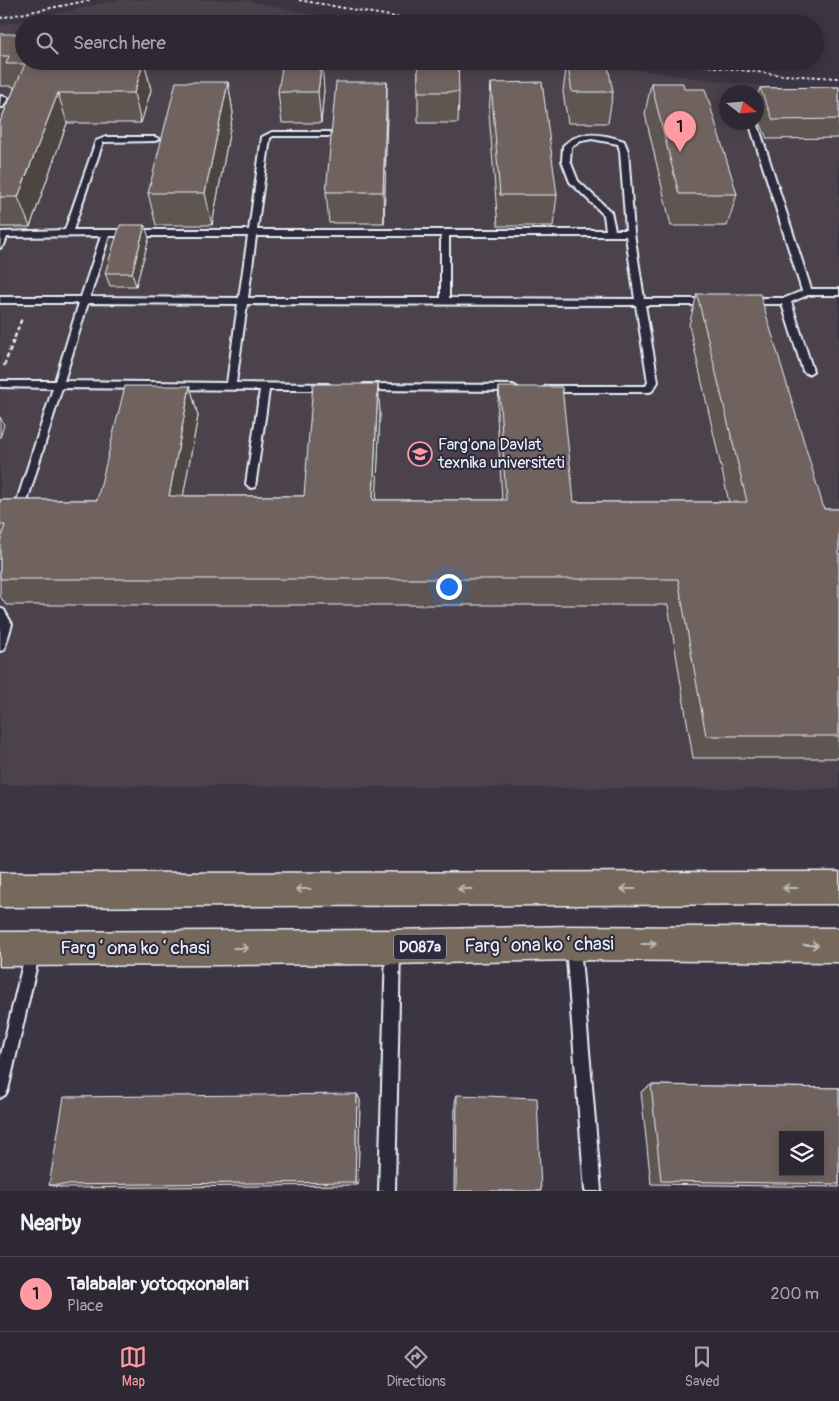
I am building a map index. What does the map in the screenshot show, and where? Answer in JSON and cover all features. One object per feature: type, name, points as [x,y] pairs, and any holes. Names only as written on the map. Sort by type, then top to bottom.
[{"type":"main road","points":[[0,890],[839,888]]},
{"type":"main road","name":"Fargʻona koʻchasi","points":[[0,949],[393,947],[572,943],[839,945]]},
{"type":"lane","points":[[756,130],[807,292]]},
{"type":"lane","points":[[231,386],[241,302],[266,137],[272,134],[329,134]]},
{"type":"lane","points":[[541,388],[649,389],[653,382],[630,233],[624,151],[621,143],[611,138],[594,137],[574,140],[567,146],[566,162],[574,182],[608,214],[611,233]]},
{"type":"lane","points":[[68,233],[100,141],[106,139],[155,139]]},
{"type":"lane","points":[[38,514],[28,514],[19,510],[106,233]]},
{"type":"lane","points":[[0,245],[2,234],[630,233]]},
{"type":"lane","points":[[445,234],[445,302]]},
{"type":"lane","points":[[738,302],[786,301],[807,292],[839,292]]},
{"type":"lane","points":[[0,300],[719,302]]},
{"type":"lane","points":[[786,301],[808,371]]},
{"type":"lane","points":[[0,384],[334,387]]},
{"type":"lane","points":[[251,484],[265,386]]},
{"type":"lane","points":[[353,387],[521,388]]},
{"type":"lane","points":[[0,613],[6,624],[0,646]]},
{"type":"lane","points":[[572,943],[593,1191]]},
{"type":"lane","points":[[387,1191],[393,947]]},
{"type":"lane","points":[[0,1090],[33,948]]},
{"type":"path","points":[[15,15],[91,0]]},
{"type":"path","points":[[299,0],[384,15]]},
{"type":"path","points":[[0,18],[15,15]]},
{"type":"path","points":[[740,70],[782,75],[839,78]]},
{"type":"path","points":[[3,369],[28,301]]},
{"type":"shaded area","name":"Farg'ona Davlat texnika universiteti","points":[[120,0],[243,0],[316,15],[48,15]]},
{"type":"shaded area","name":"Farg'ona Davlat texnika universiteti","points":[[15,22],[15,70],[638,70],[752,85],[719,85],[719,130],[764,130],[764,86],[839,92],[839,789],[0,785],[0,25]]},
{"type":"building","points":[[0,34],[15,34],[15,64],[6,64],[9,56],[0,56]]},
{"type":"building","points":[[22,70],[141,70],[134,93],[58,93],[18,197],[0,197],[0,122]]},
{"type":"building","points":[[282,70],[321,70],[318,92],[278,92]]},
{"type":"building","points":[[418,70],[458,70],[459,92],[418,92]]},
{"type":"building","points":[[568,70],[609,70],[613,92],[572,92]]},
{"type":"building","points":[[176,82],[228,82],[205,193],[148,193]]},
{"type":"building","points":[[336,82],[387,82],[383,192],[326,192]]},
{"type":"building","points":[[542,82],[557,195],[500,195],[491,83]]},
{"type":"building","points":[[651,83],[683,83],[684,89],[705,89],[737,194],[679,194]]},
{"type":"building","points":[[839,87],[839,119],[773,120],[764,98],[764,88]]},
{"type":"building","points":[[120,225],[145,225],[132,273],[105,273]]},
{"type":"building","points":[[697,294],[760,294],[824,509],[839,509],[839,736],[706,736],[678,579],[0,579],[0,542],[5,525],[0,525],[0,500],[97,500],[125,386],[190,386],[169,496],[304,496],[313,384],[378,384],[373,500],[506,500],[499,387],[562,387],[574,502],[747,502]]},
{"type":"building","points":[[651,1085],[839,1088],[839,1184],[661,1181]]},
{"type":"building","points":[[357,1094],[355,1182],[49,1185],[64,1097]]},
{"type":"building","points":[[457,1095],[537,1098],[541,1191],[456,1191]]},
{"type":"place","name":"Talabalar yotoqxonalari","points":[[680,152]]},
{"type":"place","name":"Farg'ona Davlat texnika universiteti","points":[[420,454]]}]
